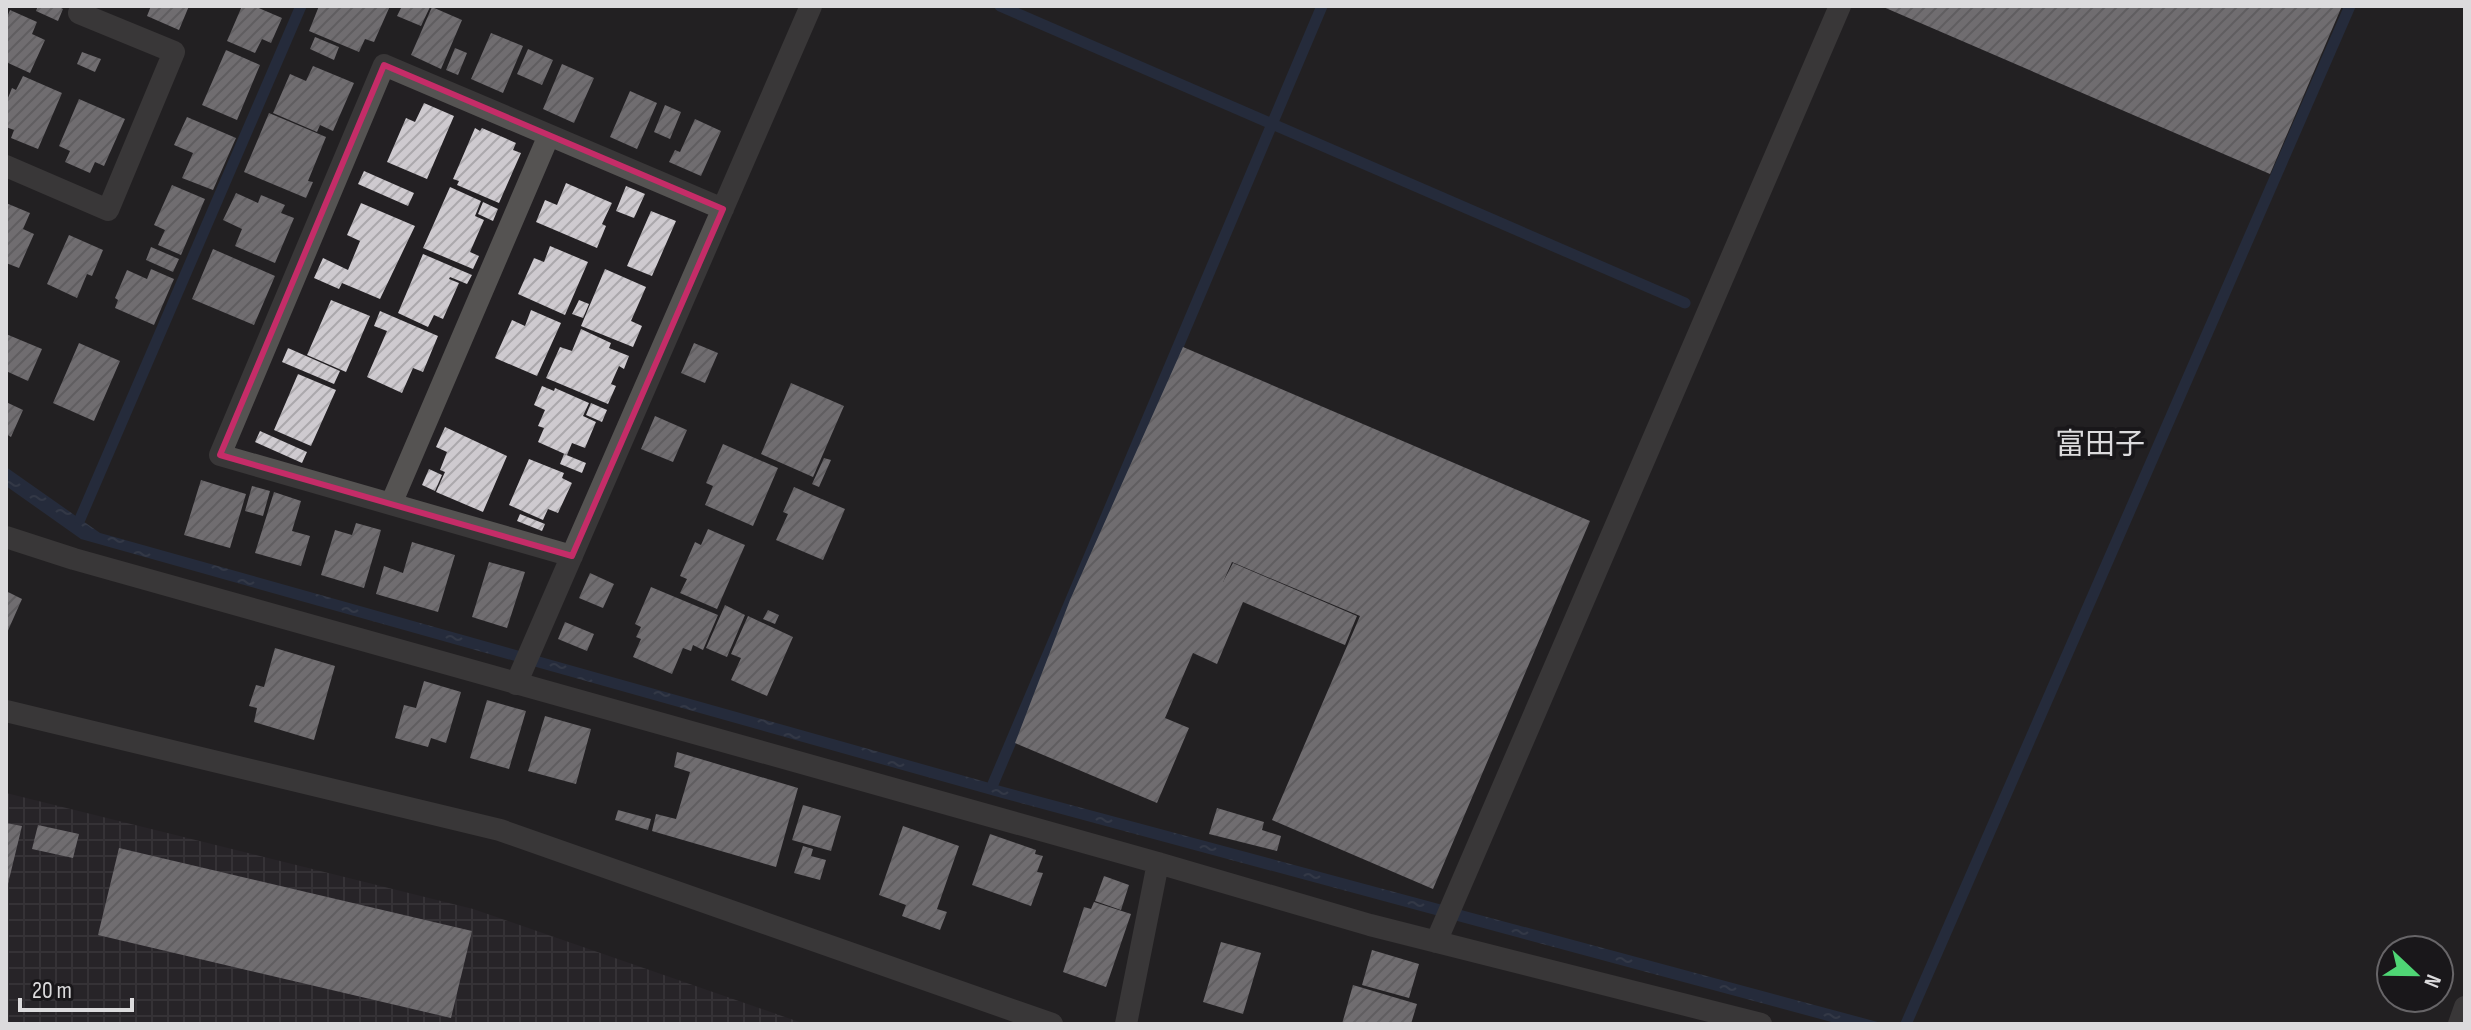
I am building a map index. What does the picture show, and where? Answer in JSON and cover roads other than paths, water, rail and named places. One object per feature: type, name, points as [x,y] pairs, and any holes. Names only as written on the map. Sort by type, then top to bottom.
[{"type":"street","points":[[518,678],[811,6]]},
{"type":"street","points":[[1438,936],[1840,6]]},
{"type":"street","points":[[6,166],[108,210],[174,52],[79,13]]},
{"type":"street","points":[[572,556],[220,455],[377,79],[384,65],[723,209]]},
{"type":"street","points":[[391,504],[549,135]]},
{"type":"street","points":[[6,537],[89,563],[518,678],[1370,925],[1438,936],[1761,1024]]},
{"type":"street","points":[[6,711],[500,830],[1052,1024]]},
{"type":"street","points":[[1126,1024],[1158,863]]},
{"type":"street","points":[[2459,1024],[2465,1007]]},
{"type":"water","points":[[6,467],[100,533],[993,784],[1885,1024],[1839,1024],[1002,798],[81,539],[6,486]]},
{"type":"waterway","points":[[80,519],[301,6]]},
{"type":"waterway","points":[[1000,6],[1685,303]]},
{"type":"waterway","points":[[993,784],[1322,6]]},
{"type":"waterway","points":[[1906,1024],[2350,6]]},
{"type":"district","name":"富田子","points":[[2100,444]]}]
